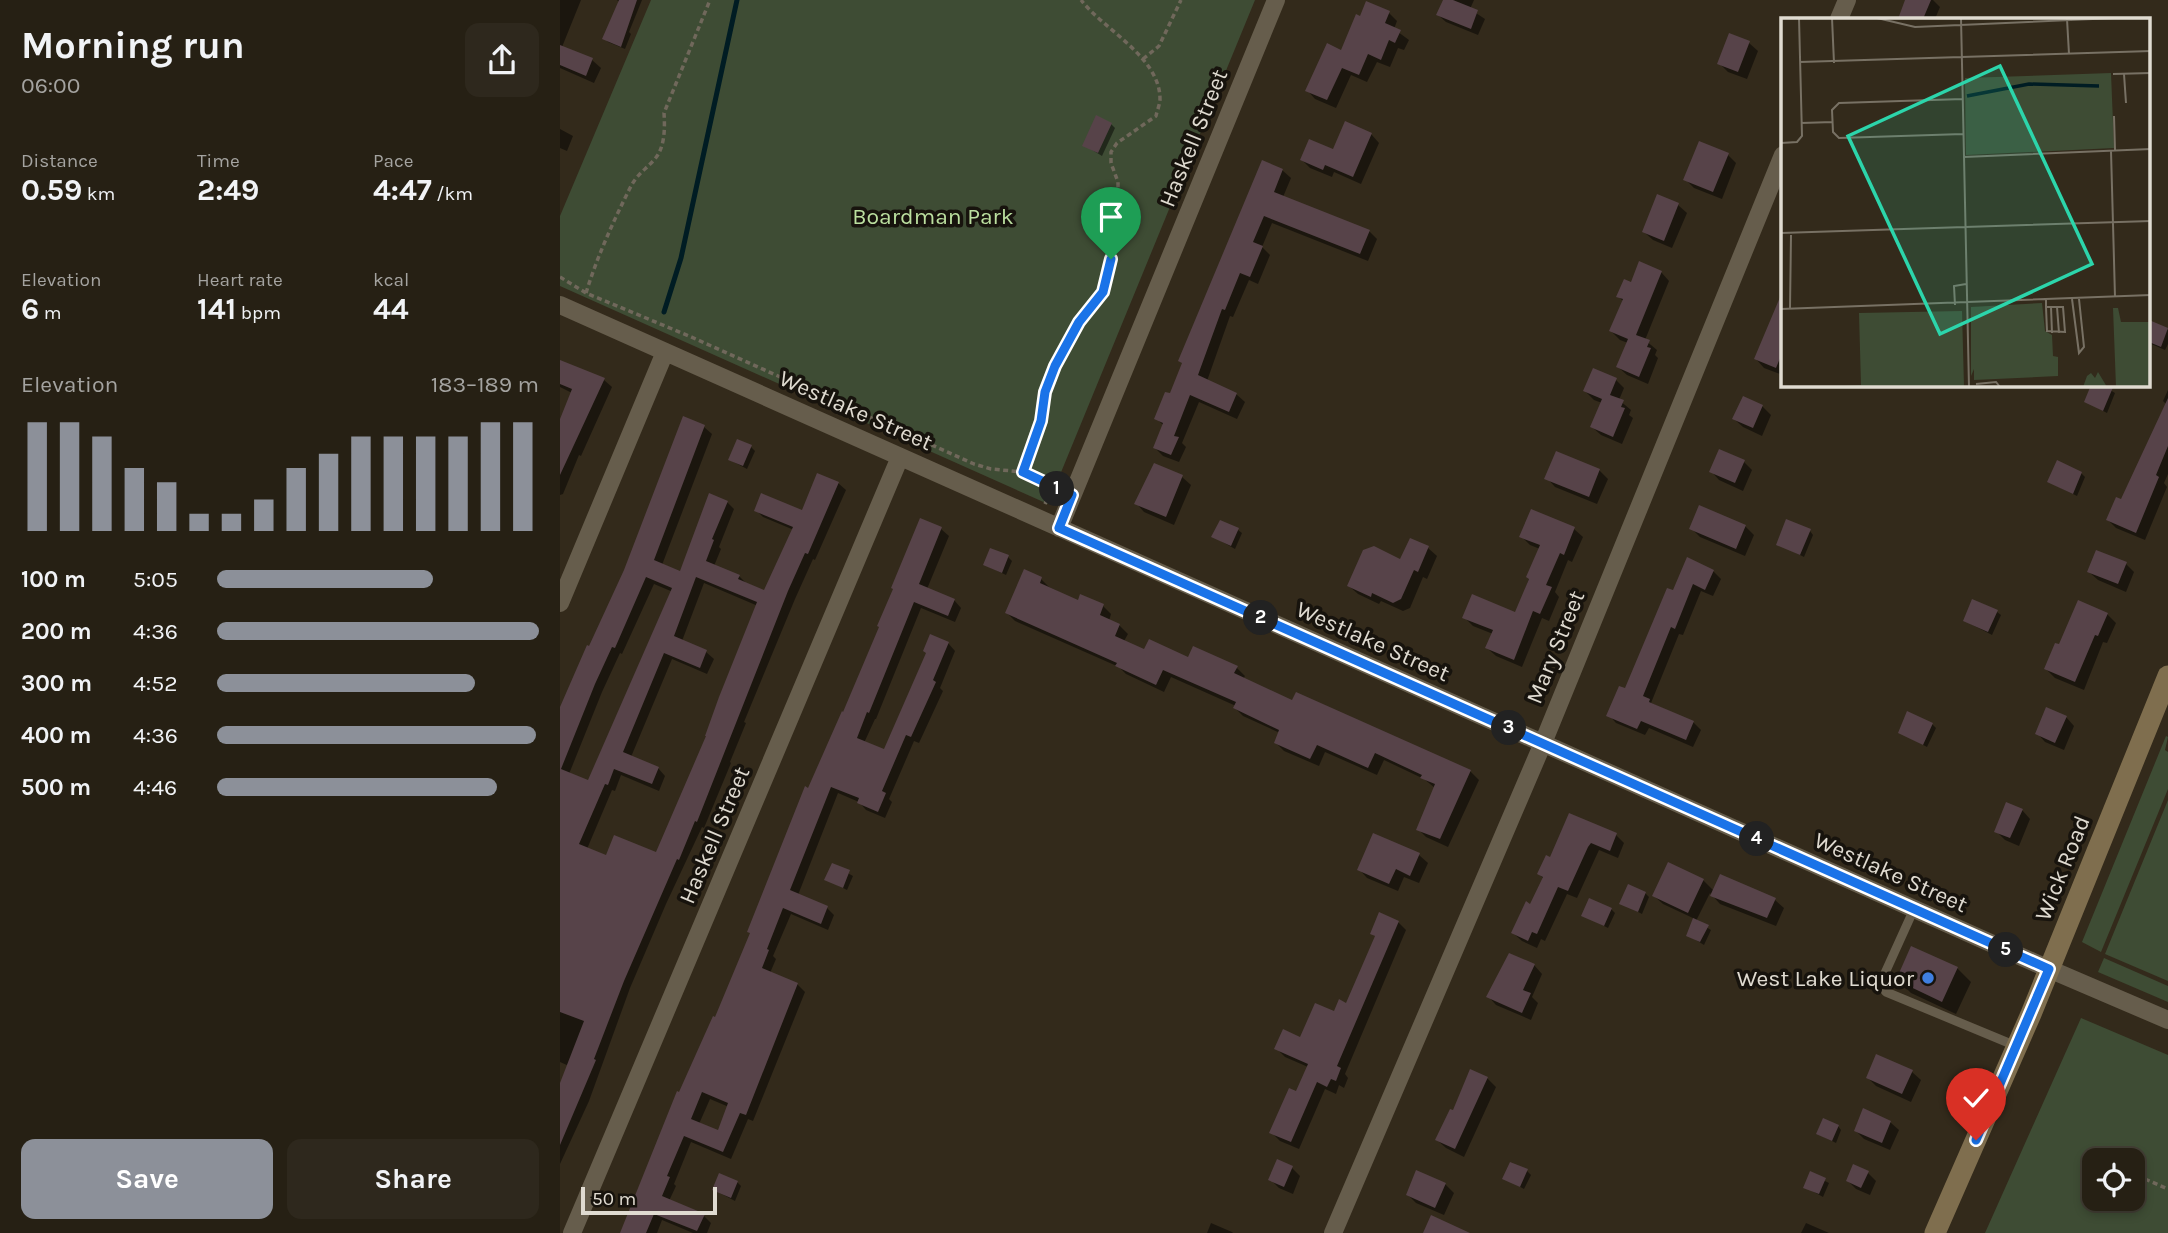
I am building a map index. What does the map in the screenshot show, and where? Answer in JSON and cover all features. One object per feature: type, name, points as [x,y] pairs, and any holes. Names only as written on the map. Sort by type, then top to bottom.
[{"type":"street","name":"Haskell Street","points":[[1059,528],[1276,0]]},
{"type":"street","points":[[1839,18],[1847,0]]},
{"type":"street","name":"Mary Street","points":[[1333,1233],[1543,743],[1781,160]]},
{"type":"street","name":"Westlake Street","points":[[560,305],[2168,1020]]},
{"type":"street","points":[[560,603],[665,352]]},
{"type":"street","name":"Haskell Street","points":[[572,1233],[900,457]]},
{"type":"street","name":"Wick Road","points":[[1935,1233],[2017,1046],[2168,676]]},
{"type":"lane","points":[[1914,909],[1880,984],[1886,992],[2017,1046]]},
{"type":"path","points":[[586,293],[611,227],[632,184],[661,150],[665,128],[664,113],[710,0]]},
{"type":"path","points":[[1023,472],[1041,421],[1045,392],[1055,366],[1079,322],[1103,292],[1118,227],[1118,182],[1111,163],[1111,152],[1116,143],[1156,116],[1160,100],[1154,77],[1143,59],[1081,0]]},
{"type":"path","points":[[1143,59],[1159,46],[1181,0]]},
{"type":"path","points":[[560,277],[586,293],[689,336],[974,464],[1023,472],[1072,495]]},
{"type":"path","points":[[2146,1179],[2168,1189]]},
{"type":"green space","name":"Boardman Park","points":[[651,0],[1255,0],[1048,504],[560,286],[560,216]]},
{"type":"green space","points":[[2166,736],[2168,789],[2101,952],[2082,942]]},
{"type":"green space","points":[[2168,800],[2168,981],[2105,954]]},
{"type":"green space","points":[[2104,958],[2168,986],[2168,1002],[2098,972]]},
{"type":"green space","points":[[2081,1018],[2168,1055],[2168,1233],[1985,1233]]},
{"type":"building","points":[[619,0],[637,0],[621,47],[602,39]]},
{"type":"building","points":[[1443,0],[1453,0],[1478,10],[1471,29],[1436,15]]},
{"type":"building","points":[[1905,0],[1931,0],[1923,18],[1898,18]]},
{"type":"building","points":[[1366,1],[1390,11],[1385,23],[1401,30],[1395,43],[1389,40],[1381,60],[1368,54],[1359,75],[1342,68],[1327,100],[1305,91],[1327,43],[1341,50],[1356,14],[1360,16]]},
{"type":"building","points":[[1729,33],[1750,41],[1738,72],[1717,64]]},
{"type":"building","points":[[560,45],[593,58],[586,76],[560,65]]},
{"type":"building","points":[[1096,115],[1112,123],[1098,153],[1082,146]]},
{"type":"building","points":[[1345,121],[1372,133],[1353,177],[1325,165],[1323,170],[1300,160],[1309,139],[1333,149]]},
{"type":"building","points":[[1699,141],[1729,153],[1713,192],[1683,180]]},
{"type":"building","points":[[1262,160],[1283,169],[1274,192],[1370,230],[1360,254],[1264,216],[1253,242],[1263,246],[1250,277],[1240,273],[1225,310],[1222,309],[1198,375],[1237,393],[1229,412],[1190,395],[1174,436],[1179,437],[1171,455],[1153,448],[1163,423],[1154,419],[1165,392],[1170,393],[1182,363],[1178,361]]},
{"type":"building","points":[[1657,194],[1679,203],[1664,241],[1642,232]]},
{"type":"building","points":[[1639,261],[1662,271],[1636,335],[1650,340],[1647,347],[1651,348],[1639,377],[1616,367],[1628,339],[1609,331],[1623,299],[1616,297],[1624,279],[1631,282]]},
{"type":"building","points":[[1781,295],[1781,356],[1776,368],[1754,359]]},
{"type":"building","points":[[2150,320],[2168,328],[2161,347],[2150,342]]},
{"type":"building","points":[[560,360],[605,378],[560,475],[560,419],[572,389],[560,384]]},
{"type":"building","points":[[1593,368],[1617,378],[1610,395],[1624,400],[1621,407],[1625,408],[1613,437],[1590,427],[1602,399],[1583,391]]},
{"type":"building","points":[[2090,387],[2113,387],[2103,411],[2084,402]]},
{"type":"building","points":[[1743,396],[1763,405],[1753,428],[1732,419]]},
{"type":"building","points":[[2168,398],[2168,446],[2156,475],[2159,477],[2136,533],[2106,520],[2116,497],[2121,499]]},
{"type":"building","points":[[683,416],[705,425],[654,560],[680,571],[709,493],[728,501],[706,561],[740,575],[738,579],[764,590],[793,527],[754,511],[761,493],[802,510],[817,473],[839,482],[808,554],[805,553],[788,591],[697,822],[695,821],[679,860],[677,859],[624,981],[594,1059],[596,1060],[560,1145],[560,1083],[584,1021],[560,1012],[560,707],[624,570]],"holes":[[[646,577],[672,588],[588,780],[561,769],[595,684],[612,647],[615,648]],[[696,577],[757,602],[706,736],[656,852],[614,835],[606,855],[579,844],[614,769],[652,784],[659,767],[623,752],[664,653],[700,668],[707,650],[674,636]]]},
{"type":"building","points":[[737,439],[752,445],[743,466],[728,460]]},
{"type":"building","points":[[1719,449],[1745,460],[1735,483],[1709,472]]},
{"type":"building","points":[[1556,451],[1600,469],[1589,497],[1544,479]]},
{"type":"building","points":[[2057,460],[2082,472],[2073,494],[2047,482]]},
{"type":"building","points":[[1154,463],[1183,475],[1166,517],[1134,504]]},
{"type":"building","points":[[1699,505],[1746,525],[1736,549],[1689,529]]},
{"type":"building","points":[[1531,509],[1575,527],[1564,555],[1560,553],[1546,585],[1552,587],[1540,614],[1533,611],[1514,660],[1485,648],[1493,630],[1462,618],[1472,594],[1515,612],[1540,545],[1519,537]]},
{"type":"building","points":[[920,518],[942,527],[919,584],[955,599],[948,616],[914,602],[857,738],[884,749],[926,653],[923,651],[930,634],[949,642],[933,680],[936,682],[911,737],[906,735],[882,791],[886,793],[878,812],[857,803],[859,798],[831,787],[790,890],[828,906],[821,924],[783,908],[762,968],[798,983],[746,1115],[740,1113],[723,1152],[684,1136],[667,1176],[670,1177],[662,1196],[705,1214],[697,1231],[654,1214],[646,1233],[620,1233],[677,1091],[679,1092],[713,1016],[715,1017],[750,933],[747,932],[805,786],[808,788],[879,627],[877,626],[893,589],[891,588]],"holes":[[[702,1092],[728,1103],[718,1130],[691,1119]]]},
{"type":"building","points":[[1786,519],[1811,529],[1800,555],[1776,545]]},
{"type":"building","points":[[1220,520],[1239,528],[1231,546],[1211,537]]},
{"type":"building","points":[[1410,538],[1429,546],[1418,572],[1414,570],[1401,599],[1393,603],[1372,593],[1371,597],[1347,586],[1363,550],[1374,546],[1400,559]]},
{"type":"building","points":[[990,548],[1009,555],[1002,573],[983,565]]},
{"type":"building","points":[[2096,550],[2127,562],[2118,584],[2087,572]]},
{"type":"building","points":[[1687,557],[1714,570],[1705,590],[1693,584],[1675,629],[1671,627],[1643,696],[1650,699],[1649,702],[1694,721],[1686,740],[1641,721],[1637,729],[1606,716],[1619,686],[1625,688],[1667,588],[1673,590]]},
{"type":"building","points":[[1024,569],[1042,577],[1040,583],[1078,600],[1080,594],[1104,604],[1100,615],[1120,624],[1115,636],[1144,649],[1149,639],[1188,657],[1193,646],[1238,666],[1234,673],[1292,700],[1296,692],[1471,770],[1440,839],[1416,830],[1435,784],[1420,778],[1422,775],[1375,753],[1368,768],[1317,745],[1310,759],[1274,743],[1279,730],[1233,708],[1236,702],[1163,670],[1156,685],[1115,666],[1117,663],[1005,613]]},
{"type":"building","points":[[1972,599],[1998,610],[1988,632],[1963,621]]},
{"type":"building","points":[[2078,600],[2108,613],[2098,636],[2095,635],[2075,682],[2044,669],[2055,643],[2059,644]]},
{"type":"building","points":[[2046,707],[2067,716],[2055,743],[2035,734]]},
{"type":"building","points":[[1907,711],[1933,723],[1923,745],[1898,733]]},
{"type":"building","points":[[2006,802],[2023,809],[2010,838],[1994,832]]},
{"type":"building","points":[[1569,813],[1617,833],[1610,851],[1591,843],[1568,891],[1558,887],[1537,934],[1532,932],[1528,941],[1511,933],[1526,901],[1530,904],[1543,877],[1537,874],[1546,855],[1550,857]]},
{"type":"building","points":[[1373,833],[1420,853],[1410,876],[1396,869],[1389,884],[1357,870]]},
{"type":"building","points":[[1668,862],[1704,879],[1688,913],[1652,896]]},
{"type":"building","points":[[832,863],[850,870],[843,888],[824,880]]},
{"type":"building","points":[[1720,874],[1776,898],[1767,918],[1710,896]]},
{"type":"building","points":[[1628,884],[1646,892],[1638,912],[1619,904]]},
{"type":"building","points":[[1589,898],[1612,908],[1604,926],[1581,916]]},
{"type":"building","points":[[1379,912],[1399,921],[1337,1066],[1341,1068],[1336,1081],[1331,1079],[1327,1087],[1317,1082],[1291,1142],[1269,1133],[1289,1088],[1296,1091],[1308,1064],[1274,1049],[1283,1029],[1300,1037],[1315,1003],[1334,1011],[1339,999],[1346,1003],[1375,936],[1370,934]]},
{"type":"building","points":[[1693,918],[1709,925],[1700,942],[1686,936]]},
{"type":"building","points":[[1911,946],[1958,967],[1942,1002],[1896,980]]},
{"type":"building","points":[[1509,953],[1535,964],[1523,990],[1531,993],[1522,1013],[1486,997]]},
{"type":"building","points":[[1876,1054],[1913,1070],[1902,1094],[1866,1078]]},
{"type":"building","points":[[1470,1069],[1488,1077],[1455,1149],[1435,1140],[1450,1109],[1453,1110]]},
{"type":"building","points":[[1863,1108],[1891,1121],[1882,1143],[1854,1131]]},
{"type":"building","points":[[1823,1118],[1839,1125],[1832,1141],[1816,1134]]},
{"type":"building","points":[[1277,1159],[1293,1166],[1284,1187],[1268,1180]]},
{"type":"building","points":[[1510,1162],[1528,1169],[1520,1187],[1502,1179]]},
{"type":"building","points":[[1853,1164],[1869,1171],[1861,1188],[1846,1181]]},
{"type":"building","points":[[1416,1170],[1446,1183],[1435,1208],[1406,1195]]},
{"type":"building","points":[[1810,1171],[1826,1178],[1819,1194],[1803,1188]]},
{"type":"building","points":[[719,1173],[738,1181],[731,1198],[712,1190]]},
{"type":"building","points":[[1431,1215],[1470,1233],[1423,1233]]},
{"type":"waterway","points":[[664,312],[681,258],[737,0]]},
{"type":"place","name":"West Lake Liquor","points":[[1928,978]]},
{"type":"route","points":[[1111,259],[1103,292],[1079,322],[1055,366],[1045,392],[1041,421],[1023,472],[1037,481],[1072,495],[1059,528],[2049,969],[1976,1140]]}]
